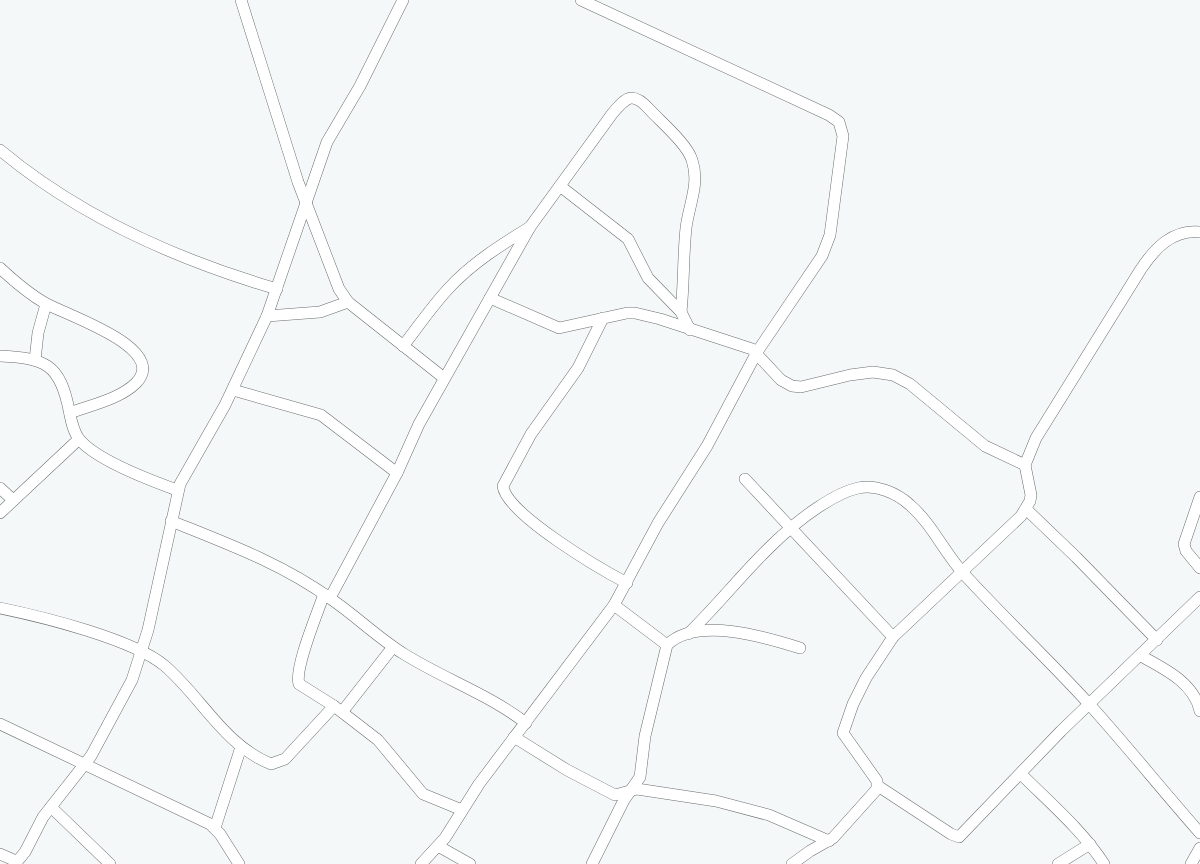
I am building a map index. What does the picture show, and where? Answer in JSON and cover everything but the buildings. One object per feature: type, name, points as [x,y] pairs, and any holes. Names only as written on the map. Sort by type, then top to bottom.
[{"type":"street","points":[[241,0],[306,202],[339,289],[348,302],[444,378]]},
{"type":"street","points":[[0,854],[16,863],[25,852],[51,807],[86,764],[117,709],[143,651],[178,490],[233,390],[267,316],[327,142],[360,86],[403,0]]},
{"type":"street","points":[[422,864],[456,822],[462,810],[514,737],[614,605],[658,523],[707,446],[757,352],[827,245],[830,235],[843,136],[839,122],[828,115],[581,0]]},
{"type":"street","points":[[462,810],[423,794],[410,781],[388,751],[338,709],[304,689],[298,681],[302,657],[327,596],[397,473],[419,424],[444,378],[530,227],[623,102],[632,97],[642,102],[685,148],[692,160],[695,172],[695,189],[686,234],[681,312]]},
{"type":"street","points":[[0,150],[27,173],[71,201],[126,230],[200,264],[277,289]]},
{"type":"street","points":[[560,186],[628,239],[648,278],[681,312],[690,330]]},
{"type":"street","points":[[403,346],[436,302],[456,280],[491,252],[530,227]]},
{"type":"street","points":[[1200,232],[1189,232],[1172,236],[1149,257],[1036,438],[1024,465],[1030,488],[1026,510],[963,573],[893,637],[853,704],[843,733],[878,786],[951,834],[959,837],[1061,732],[1200,597]]},
{"type":"street","points":[[0,268],[46,304],[117,338],[133,349],[141,360],[142,370],[137,382],[126,390],[70,413]]},
{"type":"street","points":[[490,298],[559,328],[635,313],[757,352],[781,380],[801,387],[850,375],[873,372],[893,374],[910,384],[985,446],[1024,465]]},
{"type":"street","points":[[267,316],[320,312],[348,302]]},
{"type":"street","points":[[35,360],[38,333],[46,304]]},
{"type":"street","points":[[603,318],[578,368],[531,434],[503,486],[506,494],[521,510],[560,544],[627,583]]},
{"type":"street","points":[[0,356],[35,360],[48,366],[59,376],[66,391],[70,413],[79,439],[100,456],[156,483],[178,490]]},
{"type":"street","points":[[233,390],[320,415],[397,473]]},
{"type":"street","points":[[0,513],[79,439]]},
{"type":"street","points":[[745,479],[893,637]]},
{"type":"street","points":[[0,488],[13,500]]},
{"type":"street","points":[[688,634],[754,560],[790,527],[829,500],[858,488],[874,488],[892,493],[910,504],[924,518],[963,573],[1090,705],[1200,833]]},
{"type":"street","points":[[1200,497],[1184,544],[1186,551],[1200,568]]},
{"type":"street","points":[[1026,510],[1076,557],[1157,640]]},
{"type":"street","points":[[171,521],[267,561],[327,596],[393,647],[432,670],[489,698],[526,722]]},
{"type":"street","points":[[614,605],[667,645]]},
{"type":"street","points":[[0,608],[92,633],[143,651],[173,674],[241,747],[271,764],[278,763],[290,754],[338,709],[393,647]]},
{"type":"street","points":[[592,864],[624,800],[640,777],[645,736],[667,645],[677,637],[688,634],[729,631],[750,634],[800,648]]},
{"type":"street","points":[[1141,656],[1165,670],[1189,689],[1197,698],[1200,711]]},
{"type":"street","points":[[0,724],[215,828],[239,864]]},
{"type":"street","points":[[514,737],[567,770],[616,795],[622,795],[631,790],[675,794],[750,808],[788,822],[829,841]]},
{"type":"street","points":[[215,828],[241,747]]},
{"type":"street","points":[[1021,774],[1090,844],[1104,864]]},
{"type":"street","points":[[792,864],[838,834],[878,786]]},
{"type":"street","points":[[51,807],[110,864]]},
{"type":"street","points":[[1058,864],[1090,844]]},
{"type":"street","points":[[438,846],[470,864]]},
{"type":"street","points":[[1191,864],[1200,848]]}]
